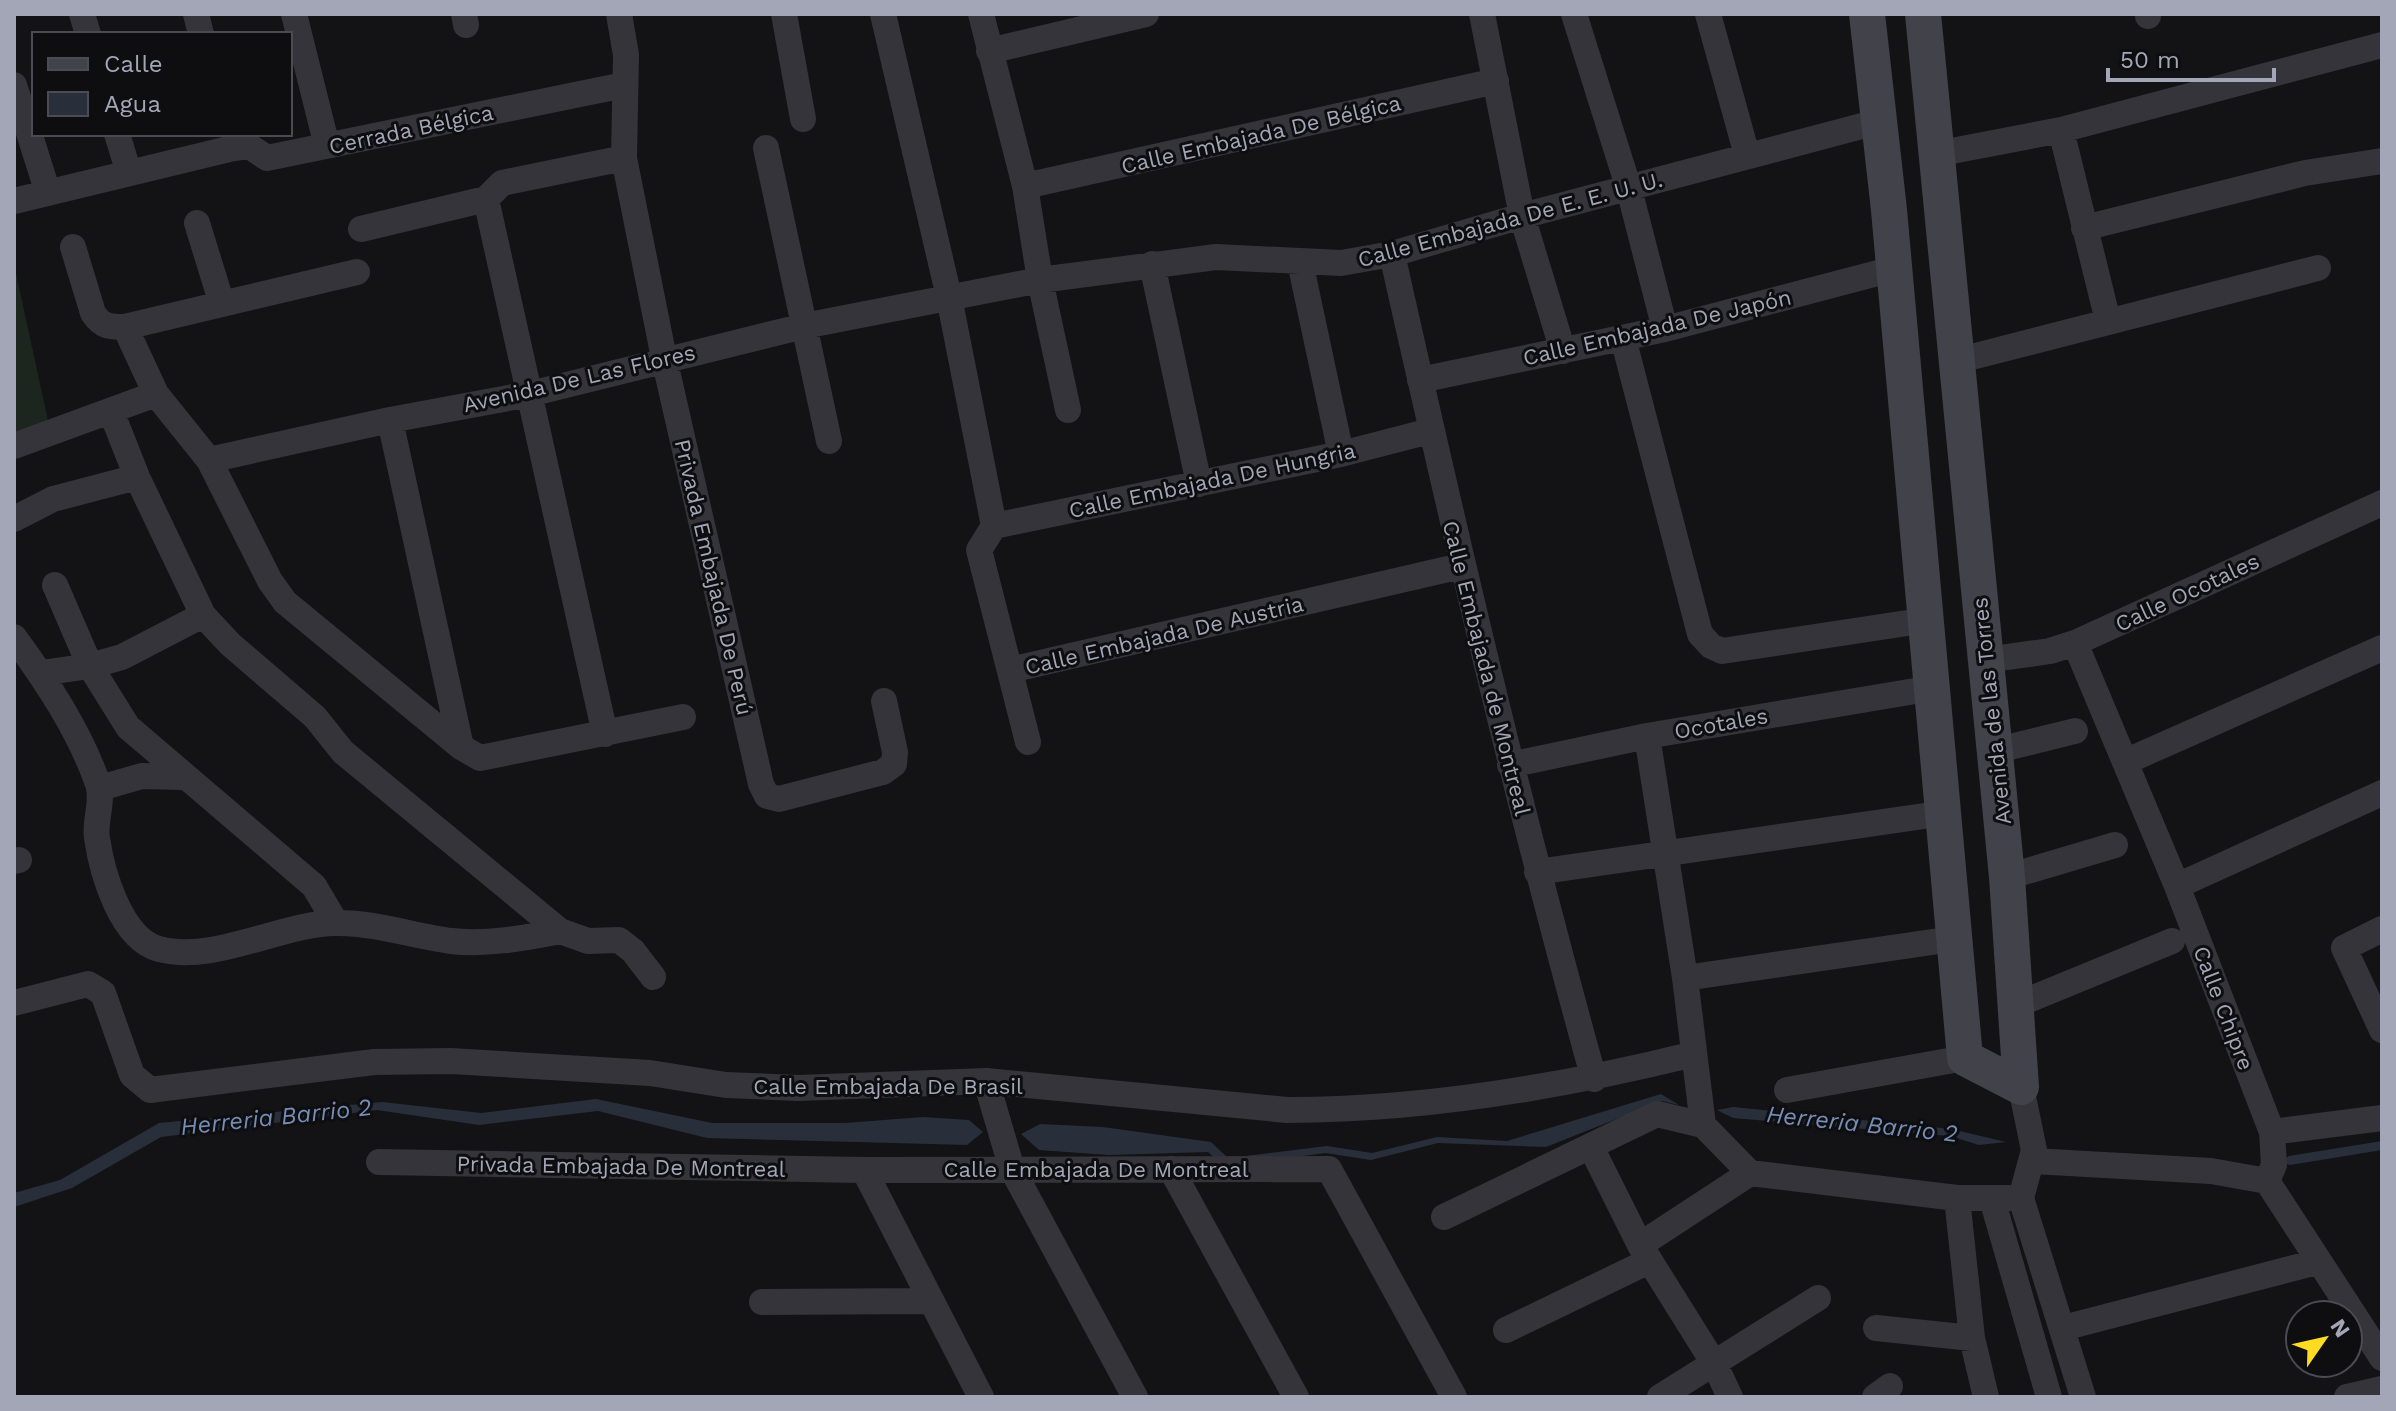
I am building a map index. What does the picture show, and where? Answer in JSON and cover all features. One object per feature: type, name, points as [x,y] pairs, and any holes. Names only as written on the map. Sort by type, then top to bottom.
[{"type":"main road","points":[[1867,14],[1889,210],[1965,1058],[2021,1087]]},
{"type":"main road","name":"Avenida de las Torres","points":[[1923,14],[2007,877],[2021,1087]]},
{"type":"main road","points":[[1889,210],[1940,204]]},
{"type":"street","points":[[294,14],[327,146]]},
{"type":"street","name":"Privada Embajada De Perú","points":[[619,14],[626,55],[624,158],[664,358],[757,769],[767,796],[779,799],[883,772],[894,764],[884,701]]},
{"type":"street","points":[[784,14],[803,119]]},
{"type":"street","name":"Calle Embajada De Austria","points":[[883,14],[949,297],[994,526],[979,550],[1010,670],[1461,566]]},
{"type":"street","points":[[981,14],[1025,186],[1040,280],[1068,410]]},
{"type":"street","points":[[989,51],[1146,14]]},
{"type":"street","points":[[1482,14],[1522,216],[1563,351]]},
{"type":"street","points":[[1574,14],[1629,189],[1665,329]]},
{"type":"street","points":[[1708,14],[1747,155]]},
{"type":"street","points":[[1936,154],[2061,130],[2382,45]]},
{"type":"street","name":"Calle Embajada De Bélgica","points":[[1025,186],[1496,81]]},
{"type":"street","points":[[14,85],[48,193]]},
{"type":"street","name":"Cerrada Bélgica","points":[[14,201],[129,173],[227,141],[249,146],[267,158],[624,85]]},
{"type":"street","name":"Calle Embajada De E. E. U. U.","points":[[949,297],[1040,280],[1216,257],[1341,263],[1392,254],[1522,216],[1877,122]]},
{"type":"street","points":[[2061,130],[2108,321]]},
{"type":"street","points":[[118,136],[129,173]]},
{"type":"street","points":[[766,148],[829,441]]},
{"type":"street","points":[[361,229],[486,199],[502,183],[624,158]]},
{"type":"street","points":[[2084,228],[2305,173],[2382,161]]},
{"type":"street","points":[[486,199],[605,734]]},
{"type":"street","points":[[197,223],[222,304]]},
{"type":"street","points":[[73,247],[99,322],[125,327],[357,272]]},
{"type":"street","name":"Calle Embajada de Montreal","points":[[1392,254],[1461,566],[1537,872],[1594,1079]]},
{"type":"street","points":[[1300,262],[1341,454]]},
{"type":"street","points":[[1152,264],[1199,484]]},
{"type":"street","points":[[1956,361],[2318,268]]},
{"type":"street","name":"Calle Embajada De Japón","points":[[1420,380],[1665,329],[1893,269]]},
{"type":"street","name":"Avenida De Las Flores","points":[[209,460],[390,420],[530,394],[664,358],[949,297]]},
{"type":"street","points":[[125,327],[156,394],[209,460],[270,581],[285,602],[461,747],[480,758],[683,717]]},
{"type":"street","points":[[1623,338],[1700,634],[1711,646],[1722,651],[1927,620]]},
{"type":"street","points":[[14,446],[156,394]]},
{"type":"street","points":[[111,411],[137,477],[203,615],[230,644],[315,717],[343,752],[560,931],[588,941],[619,940],[633,951],[653,977]]},
{"type":"street","points":[[390,420],[461,747]]},
{"type":"street","name":"Calle Embajada De Hungria","points":[[994,526],[1341,454],[1430,431]]},
{"type":"street","points":[[14,519],[53,499],[137,477]]},
{"type":"street","name":"Calle Ocotales","points":[[1986,660],[2050,651],[2075,643],[2382,503]]},
{"type":"street","points":[[55,585],[90,666],[128,727],[182,777],[314,886],[336,923]]},
{"type":"street","points":[[41,673],[90,666],[122,657],[203,615]]},
{"type":"street","points":[[14,637],[41,673],[78,739],[100,788],[96,837],[120,914],[136,937],[159,950],[207,950],[336,923],[455,941],[525,939],[560,931]]},
{"type":"street","name":"Calle Chipre","points":[[2075,643],[2177,886],[2272,1132],[2274,1165],[2267,1181]]},
{"type":"street","points":[[2125,762],[2382,648]]},
{"type":"street","points":[[1010,670],[1028,742]]},
{"type":"street","name":"Ocotales","points":[[1510,765],[1647,736],[1933,688]]},
{"type":"street","points":[[1994,751],[2075,731]]},
{"type":"street","points":[[1647,736],[1685,978],[1700,1111],[1750,1173]]},
{"type":"street","points":[[100,788],[142,776],[182,777]]},
{"type":"street","points":[[2177,886],[2382,793]]},
{"type":"street","points":[[1537,872],[1945,813]]},
{"type":"street","points":[[2007,877],[2115,845]]},
{"type":"street","points":[[2382,929],[2344,948],[2382,1030]]},
{"type":"street","points":[[1685,978],[1953,939]]},
{"type":"street","points":[[2016,1005],[2172,941]]},
{"type":"street","name":"Calle Embajada De Brasil","points":[[14,1003],[88,984],[103,993],[132,1075],[150,1090],[374,1062],[451,1061],[650,1073],[740,1086],[798,1088],[986,1081],[1287,1110],[1323,1110],[1492,1094],[1594,1079],[1694,1054]]},
{"type":"street","points":[[1787,1090],[1965,1058]]},
{"type":"street","points":[[986,1081],[1012,1169],[1135,1397]]},
{"type":"street","name":"Avenida de las Torres","points":[[2021,1087],[2033,1130],[2033,1161],[2021,1198]]},
{"type":"street","points":[[1444,1217],[1657,1114],[1700,1111]]},
{"type":"street","points":[[2272,1132],[2382,1118]]},
{"type":"street","points":[[1591,1147],[1645,1253],[1715,1365],[1730,1397]]},
{"type":"street","points":[[2033,1161],[2211,1171],[2267,1181],[2382,1358]]},
{"type":"street","name":"Privada Embajada De Montreal","points":[[379,1162],[864,1170]]},
{"type":"street","points":[[1171,1169],[1296,1397]]},
{"type":"street","name":"Calle Embajada De Montreal","points":[[864,1170],[1329,1169],[1454,1397]]},
{"type":"street","points":[[864,1170],[981,1397]]},
{"type":"street","points":[[1506,1330],[1645,1253],[1750,1173],[1957,1198],[2021,1198],[2083,1397]]},
{"type":"street","points":[[1957,1198],[1972,1338],[1986,1397]]},
{"type":"street","points":[[1992,1199],[2049,1397]]},
{"type":"street","points":[[2063,1328],[2317,1262]]},
{"type":"street","points":[[1660,1397],[1818,1298]]},
{"type":"street","points":[[762,1302],[929,1301]]},
{"type":"street","points":[[1876,1328],[1972,1338]]},
{"type":"street","points":[[2347,1397],[2382,1389]]},
{"type":"shaded area","points":[[14,264],[50,430],[14,443]]},
{"type":"water","points":[[1661,1094],[1679,1105],[1662,1101],[1546,1147],[1438,1143],[1371,1160],[1325,1153],[1224,1167],[1208,1152],[1109,1155],[1039,1150],[1021,1134],[1040,1124],[1103,1127],[1211,1142],[1228,1158],[1327,1146],[1372,1153],[1437,1137],[1507,1141]]},
{"type":"water","name":"Herreria Barrio 2","points":[[596,1099],[712,1123],[845,1123],[923,1117],[969,1120],[983,1132],[967,1145],[707,1138],[598,1111],[479,1125],[377,1110],[161,1137],[72,1188],[14,1207],[14,1193],[60,1180],[159,1123],[382,1102],[481,1113]]},
{"type":"water","name":"Herreria Barrio 2","points":[[1733,1107],[1951,1129],[2006,1142],[1979,1145],[1950,1136],[1733,1118],[1717,1110]]},
{"type":"water","points":[[2382,1141],[2382,1150],[2290,1165],[2280,1161],[2289,1156]]}]
